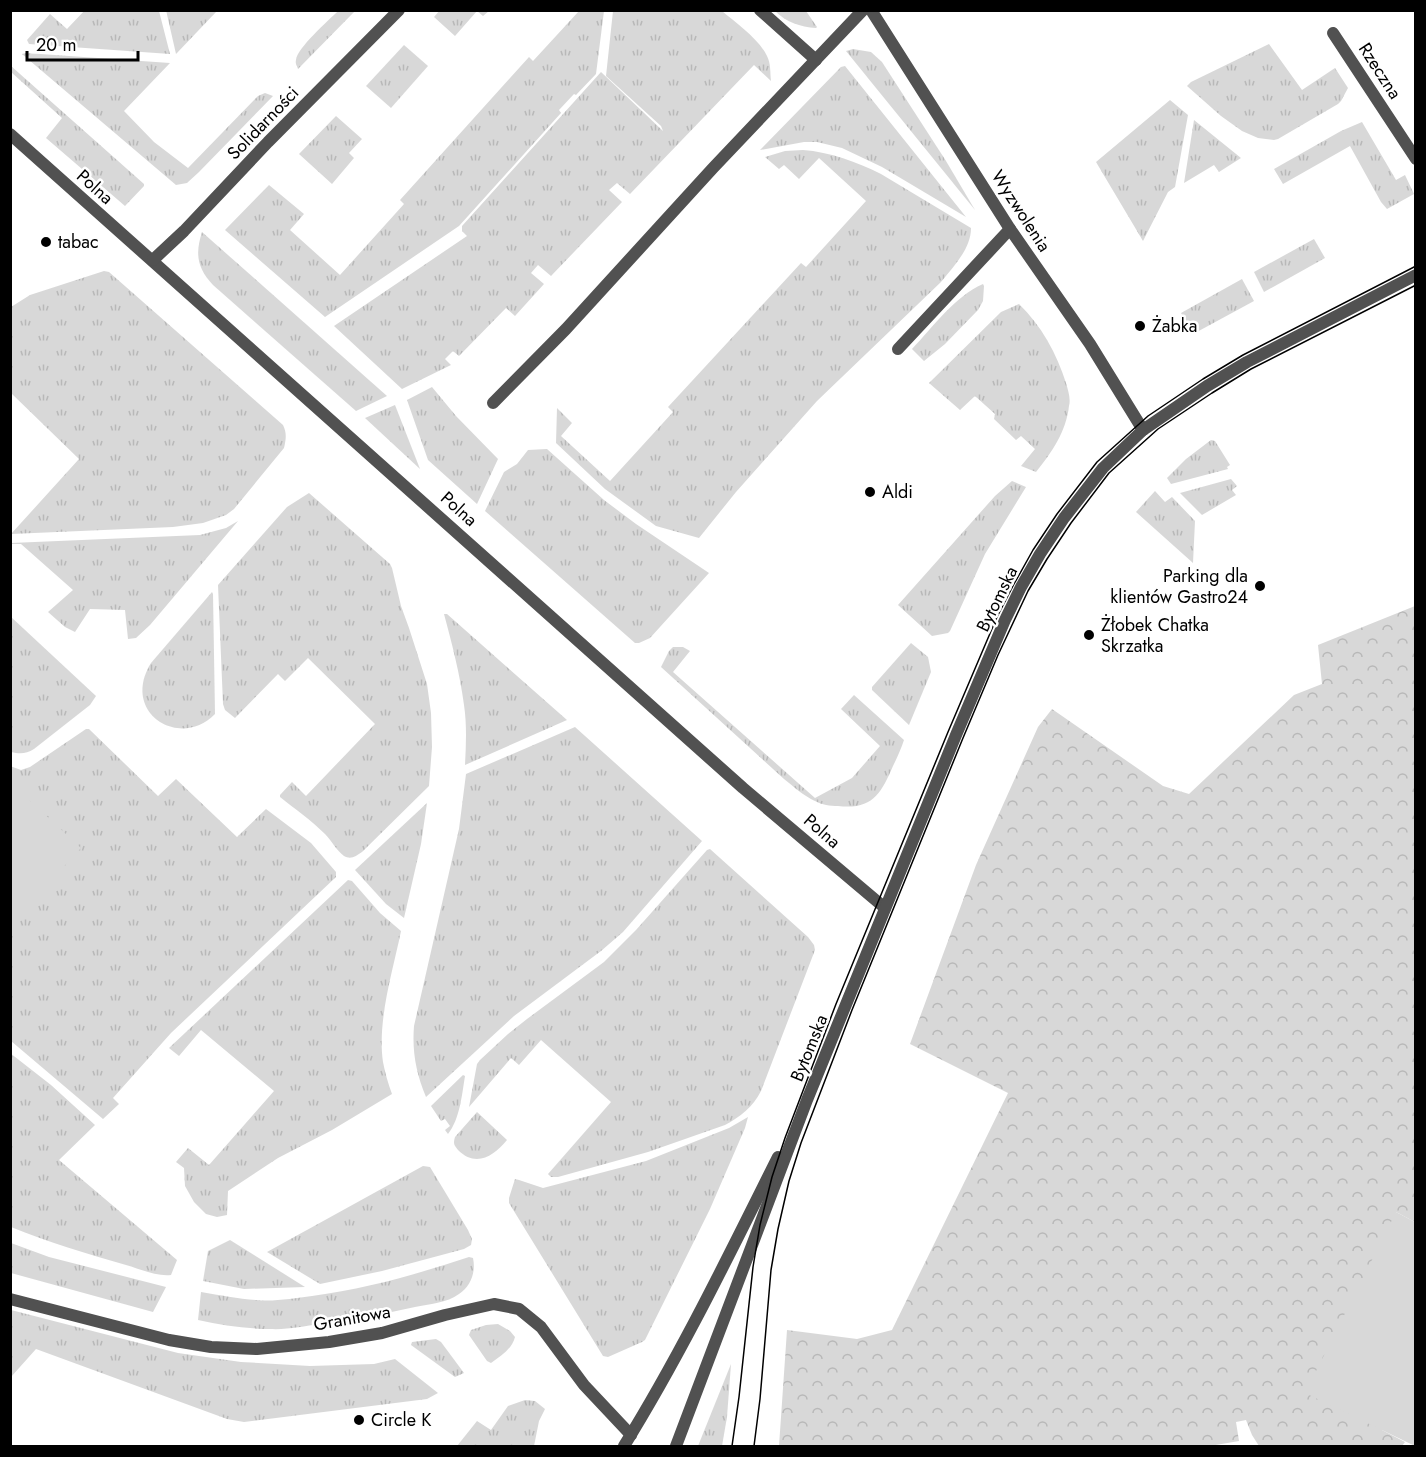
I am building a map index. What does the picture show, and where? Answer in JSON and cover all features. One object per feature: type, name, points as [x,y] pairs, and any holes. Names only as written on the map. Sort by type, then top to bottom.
[{"type":"street","name":"Solidarności","points":[[153,260],[399,10]]},
{"type":"street","points":[[760,10],[816,60]]},
{"type":"street","points":[[493,403],[566,329],[713,168],[863,10]]},
{"type":"street","name":"Wyzwolenia","points":[[871,10],[1010,229],[1090,344],[1143,430]]},
{"type":"street","name":"Rzeczna","points":[[1333,33],[1416,159]]},
{"type":"street","name":"Polna","points":[[10,134],[735,780],[885,908]]},
{"type":"street","points":[[898,349],[1010,229]]},
{"type":"street","name":"Bytomska","points":[[675,1446],[807,1100],[885,908],[972,697],[1021,587],[1040,554],[1103,468],[1143,430],[1207,386],[1247,362],[1416,275]]},
{"type":"street","name":"Bytomska","points":[[624,1446],[652,1401],[723,1268],[807,1100]]},
{"type":"street","name":"Granitowa","points":[[10,1299],[169,1340],[212,1347],[257,1349],[329,1342],[382,1333],[494,1304],[519,1309],[541,1327],[584,1385],[631,1435],[638,1446]]},
{"type":"green space","points":[[85,10],[159,11],[170,54],[29,44],[27,40],[50,14],[67,29]]},
{"type":"green space","points":[[166,10],[217,10],[217,11],[176,54]]},
{"type":"green space","points":[[440,10],[489,11],[483,16],[477,11],[455,36],[434,17]]},
{"type":"green space","points":[[338,11],[355,11],[298,69],[296,60],[302,49]]},
{"type":"green space","points":[[579,11],[604,11],[596,74],[559,110],[561,113],[459,226],[325,317],[225,230],[269,185],[304,214],[290,230],[340,275],[404,204],[400,200],[529,57],[533,61]]},
{"type":"green space","points":[[613,11],[722,11],[759,43],[769,62],[771,81],[754,65],[630,194],[617,183],[609,190],[622,202],[551,276],[538,265],[531,273],[544,284],[515,316],[506,308],[459,356],[453,351],[445,359],[451,365],[402,389],[334,326],[467,236],[462,231],[462,226],[601,72],[663,131],[661,126],[606,76]]},
{"type":"green space","points":[[775,11],[806,11],[817,27],[799,25]]},
{"type":"green space","points":[[1269,44],[1302,90],[1335,68],[1348,88],[1338,104],[1274,140],[1258,138],[1242,131],[1187,86]]},
{"type":"green space","points":[[404,45],[428,66],[391,108],[366,86]]},
{"type":"green space","points":[[853,49],[871,52],[882,62],[975,210],[846,51]]},
{"type":"green space","points":[[22,54],[170,63],[124,111],[154,142],[188,168],[258,96],[265,93],[273,96],[199,172],[187,183],[176,185]]},
{"type":"green space","points":[[11,66],[144,184],[125,206],[46,138],[62,118],[11,72]]},
{"type":"green space","points":[[845,66],[966,217],[882,167],[842,148],[817,142],[804,142],[760,150],[841,67]]},
{"type":"green space","points":[[1170,100],[1188,115],[1175,187],[1168,192],[1143,241],[1096,162]]},
{"type":"green space","points":[[336,116],[362,139],[349,153],[354,158],[332,184],[299,154]]},
{"type":"green space","points":[[1194,120],[1241,158],[1219,172],[1214,165],[1184,183]]},
{"type":"green space","points":[[1362,122],[1396,180],[1405,175],[1414,194],[1387,209],[1350,146],[1283,184],[1274,169],[1341,131]]},
{"type":"green space","points":[[803,150],[843,158],[881,174],[971,228],[968,243],[941,282],[817,401],[736,492],[699,538],[656,526],[605,489],[556,443],[557,408],[572,423],[561,436],[610,481],[673,412],[668,407],[801,263],[806,267],[866,201],[819,158],[799,179],[784,165],[779,169],[765,157],[785,151]]},
{"type":"green space","points":[[202,232],[387,396],[356,411],[213,285],[204,273],[199,260]]},
{"type":"green space","points":[[1314,239],[1325,258],[1264,292],[1254,272]]},
{"type":"green space","points":[[104,271],[109,272],[283,425],[286,436],[284,448],[234,509],[226,515],[203,523],[173,527],[11,534],[79,459],[11,393],[11,307],[30,295]]},
{"type":"green space","points":[[1242,279],[1254,301],[1195,333],[1192,332],[1181,313]]},
{"type":"green space","points":[[983,284],[983,301],[978,310],[945,344],[924,361],[912,349],[954,304]]},
{"type":"green space","points":[[1019,304],[1034,321],[1053,351],[1068,389],[1070,403],[1061,433],[1053,449],[1036,472],[1021,466],[1035,449],[1021,436],[1016,440],[994,419],[995,414],[975,396],[960,410],[929,383],[1001,312]]},
{"type":"green space","points":[[432,387],[456,416],[498,459],[477,504],[428,460],[407,400]]},
{"type":"green space","points":[[395,405],[420,469],[365,418]]},
{"type":"green space","points":[[1211,440],[1215,441],[1230,465],[1228,469],[1171,484],[1167,478],[1186,459]]},
{"type":"green space","points":[[547,449],[604,500],[709,573],[650,638],[635,643],[485,511],[504,472],[517,464],[528,450]]},
{"type":"green space","points":[[1231,479],[1237,486],[1232,490],[1236,495],[1202,515],[1180,493]]},
{"type":"green space","points":[[1012,481],[1026,487],[985,554],[950,631],[932,636],[898,605],[995,496]]},
{"type":"green space","points":[[1155,491],[1165,502],[1172,497],[1195,521],[1193,563],[1136,512]]},
{"type":"green space","points":[[309,493],[390,564],[401,606],[427,684],[431,713],[432,747],[429,786],[362,852],[351,858],[341,854],[320,829],[280,795],[292,782],[306,796],[375,724],[308,658],[285,681],[278,674],[235,718],[225,710],[223,704],[218,585],[287,507]]},
{"type":"green space","points":[[238,521],[150,625],[136,638],[128,639],[125,610],[90,609],[75,632],[65,627],[48,612],[73,590],[21,544],[11,544],[200,535],[226,528]]},
{"type":"green space","points":[[212,592],[215,714],[201,724],[186,728],[171,727],[158,721],[148,711],[143,697],[143,681],[151,663]]},
{"type":"green space","points":[[1415,606],[1415,1222],[1396,1212],[1382,1430],[1405,1442],[1402,1446],[1259,1446],[1246,1420],[1236,1422],[1239,1441],[1210,1446],[779,1446],[787,1330],[857,1339],[892,1330],[1008,1093],[910,1044],[976,865],[1038,727],[1052,709],[1163,786],[1189,794],[1294,695],[1322,684],[1318,645]]},
{"type":"green space","points":[[444,614],[447,614],[567,720],[465,765],[464,705]]},
{"type":"green space","points":[[10,616],[96,696],[90,705],[34,749],[23,753],[11,752]]},
{"type":"green space","points":[[911,643],[928,657],[931,672],[909,725],[872,690],[872,687]]},
{"type":"green space","points":[[673,647],[683,647],[690,651],[673,672],[815,798],[852,778],[880,746],[841,709],[854,695],[904,740],[884,785],[874,798],[850,807],[823,804],[803,794],[661,667]]},
{"type":"green space","points":[[575,727],[702,841],[623,932],[514,1016],[426,1097],[416,1062],[414,1026],[459,829],[466,774]]},
{"type":"green space","points":[[89,729],[158,796],[176,779],[237,837],[266,809],[311,843],[336,872],[336,877],[171,1033],[113,1098],[119,1104],[103,1119],[11,1041],[10,766],[21,770],[30,767]]},
{"type":"green space","points":[[11,783],[81,848],[10,924]]},
{"type":"green space","points":[[427,803],[421,844],[404,918],[386,904],[355,870]]},
{"type":"green space","points":[[710,849],[808,937],[814,945],[815,950],[761,1091],[746,1111],[725,1125],[648,1152],[551,1177],[548,1174],[611,1102],[541,1040],[519,1065],[511,1058],[469,1107],[477,1064],[508,1034],[604,962]]},
{"type":"green space","points":[[348,880],[352,881],[380,913],[401,931],[382,1029],[383,1062],[392,1094],[332,1130],[278,1158],[228,1191],[227,1215],[217,1217],[206,1214],[194,1202],[185,1186],[184,1168],[176,1162],[188,1148],[209,1165],[274,1091],[201,1030],[179,1056],[169,1048]]},
{"type":"green space","points":[[10,1053],[51,1085],[95,1125],[59,1160],[177,1260],[171,1275],[160,1275],[68,1248],[11,1227]]},
{"type":"green space","points":[[463,1075],[465,1076],[460,1106],[448,1134],[445,1130],[450,1126],[445,1119],[441,1121],[431,1106]]},
{"type":"green space","points":[[477,1112],[507,1140],[491,1155],[478,1159],[465,1155],[454,1143],[455,1137]]},
{"type":"green space","points":[[748,1117],[710,1209],[645,1340],[608,1357],[603,1356],[509,1203],[515,1179],[543,1188],[646,1161],[729,1128]]},
{"type":"green space","points":[[423,1166],[430,1167],[468,1230],[472,1239],[471,1245],[464,1249],[382,1271],[320,1284],[267,1252]]},
{"type":"green space","points":[[1396,1212],[1415,1222],[1415,1446],[1305,1393]]},
{"type":"green space","points":[[230,1240],[305,1287],[244,1289],[203,1281],[208,1251]]},
{"type":"green space","points":[[11,1243],[49,1257],[166,1287],[153,1312],[11,1273]]},
{"type":"green space","points":[[469,1257],[473,1258],[474,1268],[467,1287],[454,1297],[438,1303],[283,1329],[261,1329],[198,1320],[201,1292],[236,1298],[284,1300],[391,1280]]},
{"type":"green space","points":[[11,1310],[178,1353],[241,1362],[310,1366],[374,1364],[395,1359],[438,1393],[427,1399],[244,1422],[227,1419],[36,1349],[11,1377]]},
{"type":"green space","points":[[498,1324],[515,1337],[509,1349],[491,1363],[487,1361],[469,1335],[471,1330]]},
{"type":"green space","points":[[436,1339],[441,1342],[464,1373],[455,1377],[411,1345],[412,1342]]},
{"type":"green space","points":[[731,1364],[727,1417],[722,1446],[698,1446]]},
{"type":"green space","points":[[525,1400],[535,1401],[545,1409],[539,1421],[534,1446],[457,1446],[477,1421],[491,1430],[508,1406]]},
{"type":"tram line","points":[[732,1446],[760,1225],[785,1138],[836,1004],[948,732],[997,617],[1033,550],[1097,462],[1148,416],[1243,355],[1416,266]]},
{"type":"tram line","points":[[754,1446],[771,1270],[789,1181],[801,1143],[852,1010],[963,738],[1028,591],[1071,523],[1109,473],[1158,429],[1251,369],[1416,285]]},
{"type":"place","name":"tabac","points":[[46,242]]},
{"type":"place","name":"Żabka","points":[[1140,326]]},
{"type":"place","name":"Aldi","points":[[870,492]]},
{"type":"place","name":"Parking dla klientów Gastro24","points":[[1260,586]]},
{"type":"place","name":"Żłobek Chatka Skrzatka","points":[[1089,635]]},
{"type":"place","name":"Circle K","points":[[359,1420]]}]
